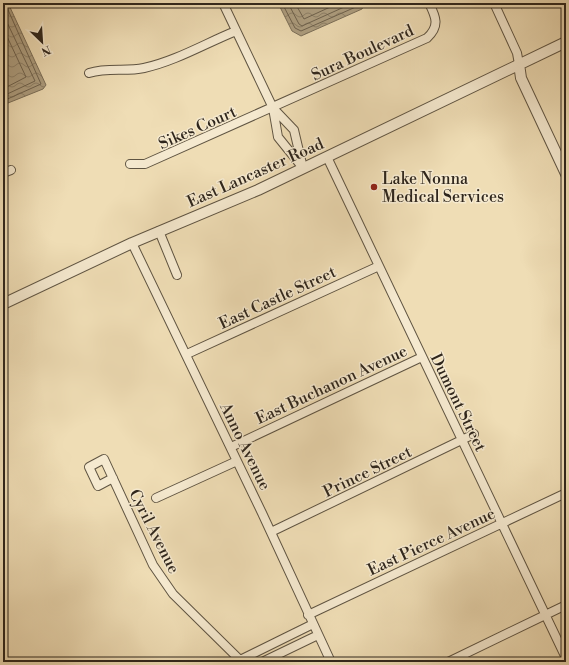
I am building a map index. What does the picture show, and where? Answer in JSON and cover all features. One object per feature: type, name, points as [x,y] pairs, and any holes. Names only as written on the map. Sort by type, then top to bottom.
[{"type":"street","points":[[223,3],[273,108],[279,140],[303,168]]},
{"type":"street","name":"Sura Boulevard","points":[[273,108],[427,38],[432,33],[436,23],[436,18],[429,3]]},
{"type":"street","points":[[494,3],[517,53],[521,78],[566,174]]},
{"type":"street","points":[[89,73],[102,69],[131,70],[151,66],[236,31]]},
{"type":"street","name":"East Lancaster Road","points":[[3,304],[132,243],[229,202],[327,157],[566,42]]},
{"type":"street","points":[[273,108],[289,123],[296,133],[297,148],[303,168]]},
{"type":"street","name":"Sikes Court","points":[[130,164],[145,164],[273,108]]},
{"type":"street","points":[[276,129],[289,123]]},
{"type":"street","name":"Dumont Street","points":[[327,157],[566,658]]},
{"type":"street","points":[[159,231],[177,275]]},
{"type":"street","name":"Anno Avenue","points":[[132,243],[187,354],[331,662]]},
{"type":"street","name":"East Castle Street","points":[[187,354],[379,266]]},
{"type":"street","name":"East Buchanon Avenue","points":[[231,447],[422,357]]},
{"type":"street","name":"Prince Street","points":[[271,532],[474,434]]},
{"type":"street","points":[[156,498],[237,461]]},
{"type":"street","name":"Cyril Avenue","points":[[114,478],[153,565],[173,594],[241,661]]},
{"type":"street","name":"East Pierce Avenue","points":[[308,615],[566,493]]},
{"type":"street","points":[[448,662],[566,605]]},
{"type":"street","points":[[241,661],[313,624]]},
{"type":"street","points":[[298,631],[305,641]]},
{"type":"street","points":[[262,662],[318,635]]},
{"type":"water","points":[[3,3],[8,3],[46,85],[43,89],[3,105]]},
{"type":"water","points":[[278,3],[365,3],[362,9],[301,36],[292,31]]},
{"type":"place","name":"Lake Nonna Medical Services","points":[[374,187]]}]
